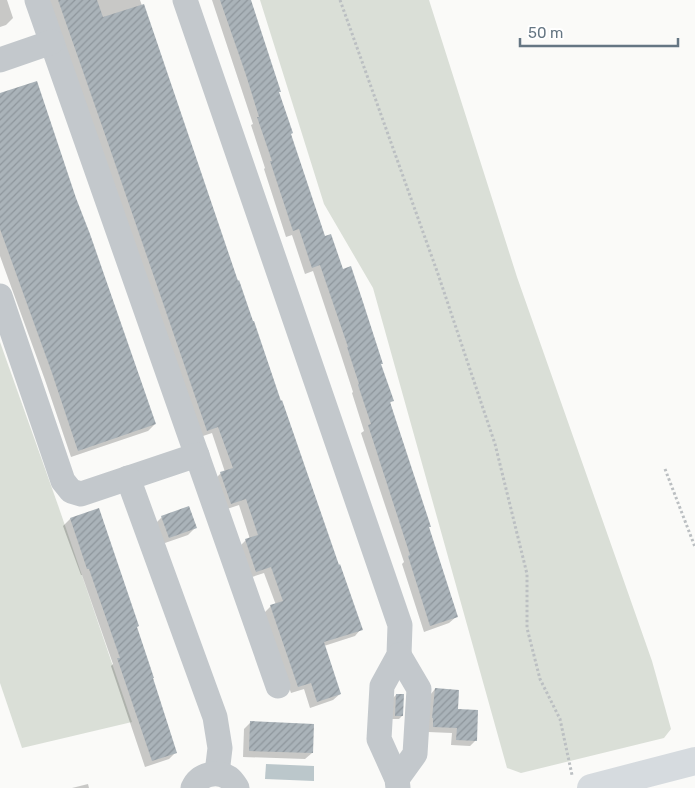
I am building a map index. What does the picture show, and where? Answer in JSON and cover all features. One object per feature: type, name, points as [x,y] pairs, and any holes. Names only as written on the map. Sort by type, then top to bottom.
[{"type":"main road","points":[[582,784],[695,761]]},
{"type":"street","points":[[37,0],[278,686]]},
{"type":"street","points":[[185,0],[400,625],[399,655],[382,686],[379,739],[398,784]]},
{"type":"street","points":[[0,60],[52,42]]},
{"type":"street","points":[[0,296],[63,481],[71,491],[81,494],[197,455]]},
{"type":"street","points":[[128,478],[215,717],[220,748],[217,773]]},
{"type":"street","points":[[398,784],[416,754],[419,690],[399,655]]},
{"type":"street","points":[[193,788],[202,778],[209,774],[217,773],[230,778],[237,788]]},
{"type":"path","points":[[340,0],[438,274],[495,444],[527,574],[527,628],[540,679],[560,719],[582,784]]},
{"type":"path","points":[[664,469],[695,547]]},
{"type":"shaded area","points":[[260,0],[429,0],[517,277],[652,661],[671,729],[664,738],[521,773],[507,768],[373,288],[324,204]]},
{"type":"shaded area","points":[[0,342],[132,722],[22,748],[0,683]]},
{"type":"shaded area","points":[[266,764],[314,766],[314,781],[265,779]]},
{"type":"building","points":[[58,0],[97,0],[103,17],[144,4],[238,281],[254,321],[363,630],[324,642],[341,694],[317,702],[311,683],[298,687],[270,605],[283,601],[271,567],[256,572],[245,539],[258,535],[246,499],[231,504],[220,472],[233,468],[218,427],[207,431]]},
{"type":"building","points":[[220,0],[251,0],[281,92],[279,92],[293,133],[291,134],[325,236],[331,234],[343,269],[351,266],[394,401],[390,402],[458,617],[430,626],[408,556],[410,555],[368,425],[371,424],[348,347],[320,265],[312,268],[299,229],[293,231],[270,161],[272,161],[257,117],[259,117],[246,75]]},
{"type":"building","points":[[37,81],[76,198],[156,424],[78,451],[0,229],[0,93]]},
{"type":"building","points":[[189,506],[197,528],[169,538],[161,516]]},
{"type":"building","points":[[99,508],[139,626],[137,627],[177,753],[152,761],[117,658],[120,658],[70,518]]},
{"type":"building","points":[[435,688],[459,690],[458,709],[478,710],[477,741],[456,740],[457,728],[433,727]]},
{"type":"building","points":[[396,694],[404,694],[403,716],[395,716]]},
{"type":"building","points":[[250,721],[314,724],[313,753],[249,751]]}]
